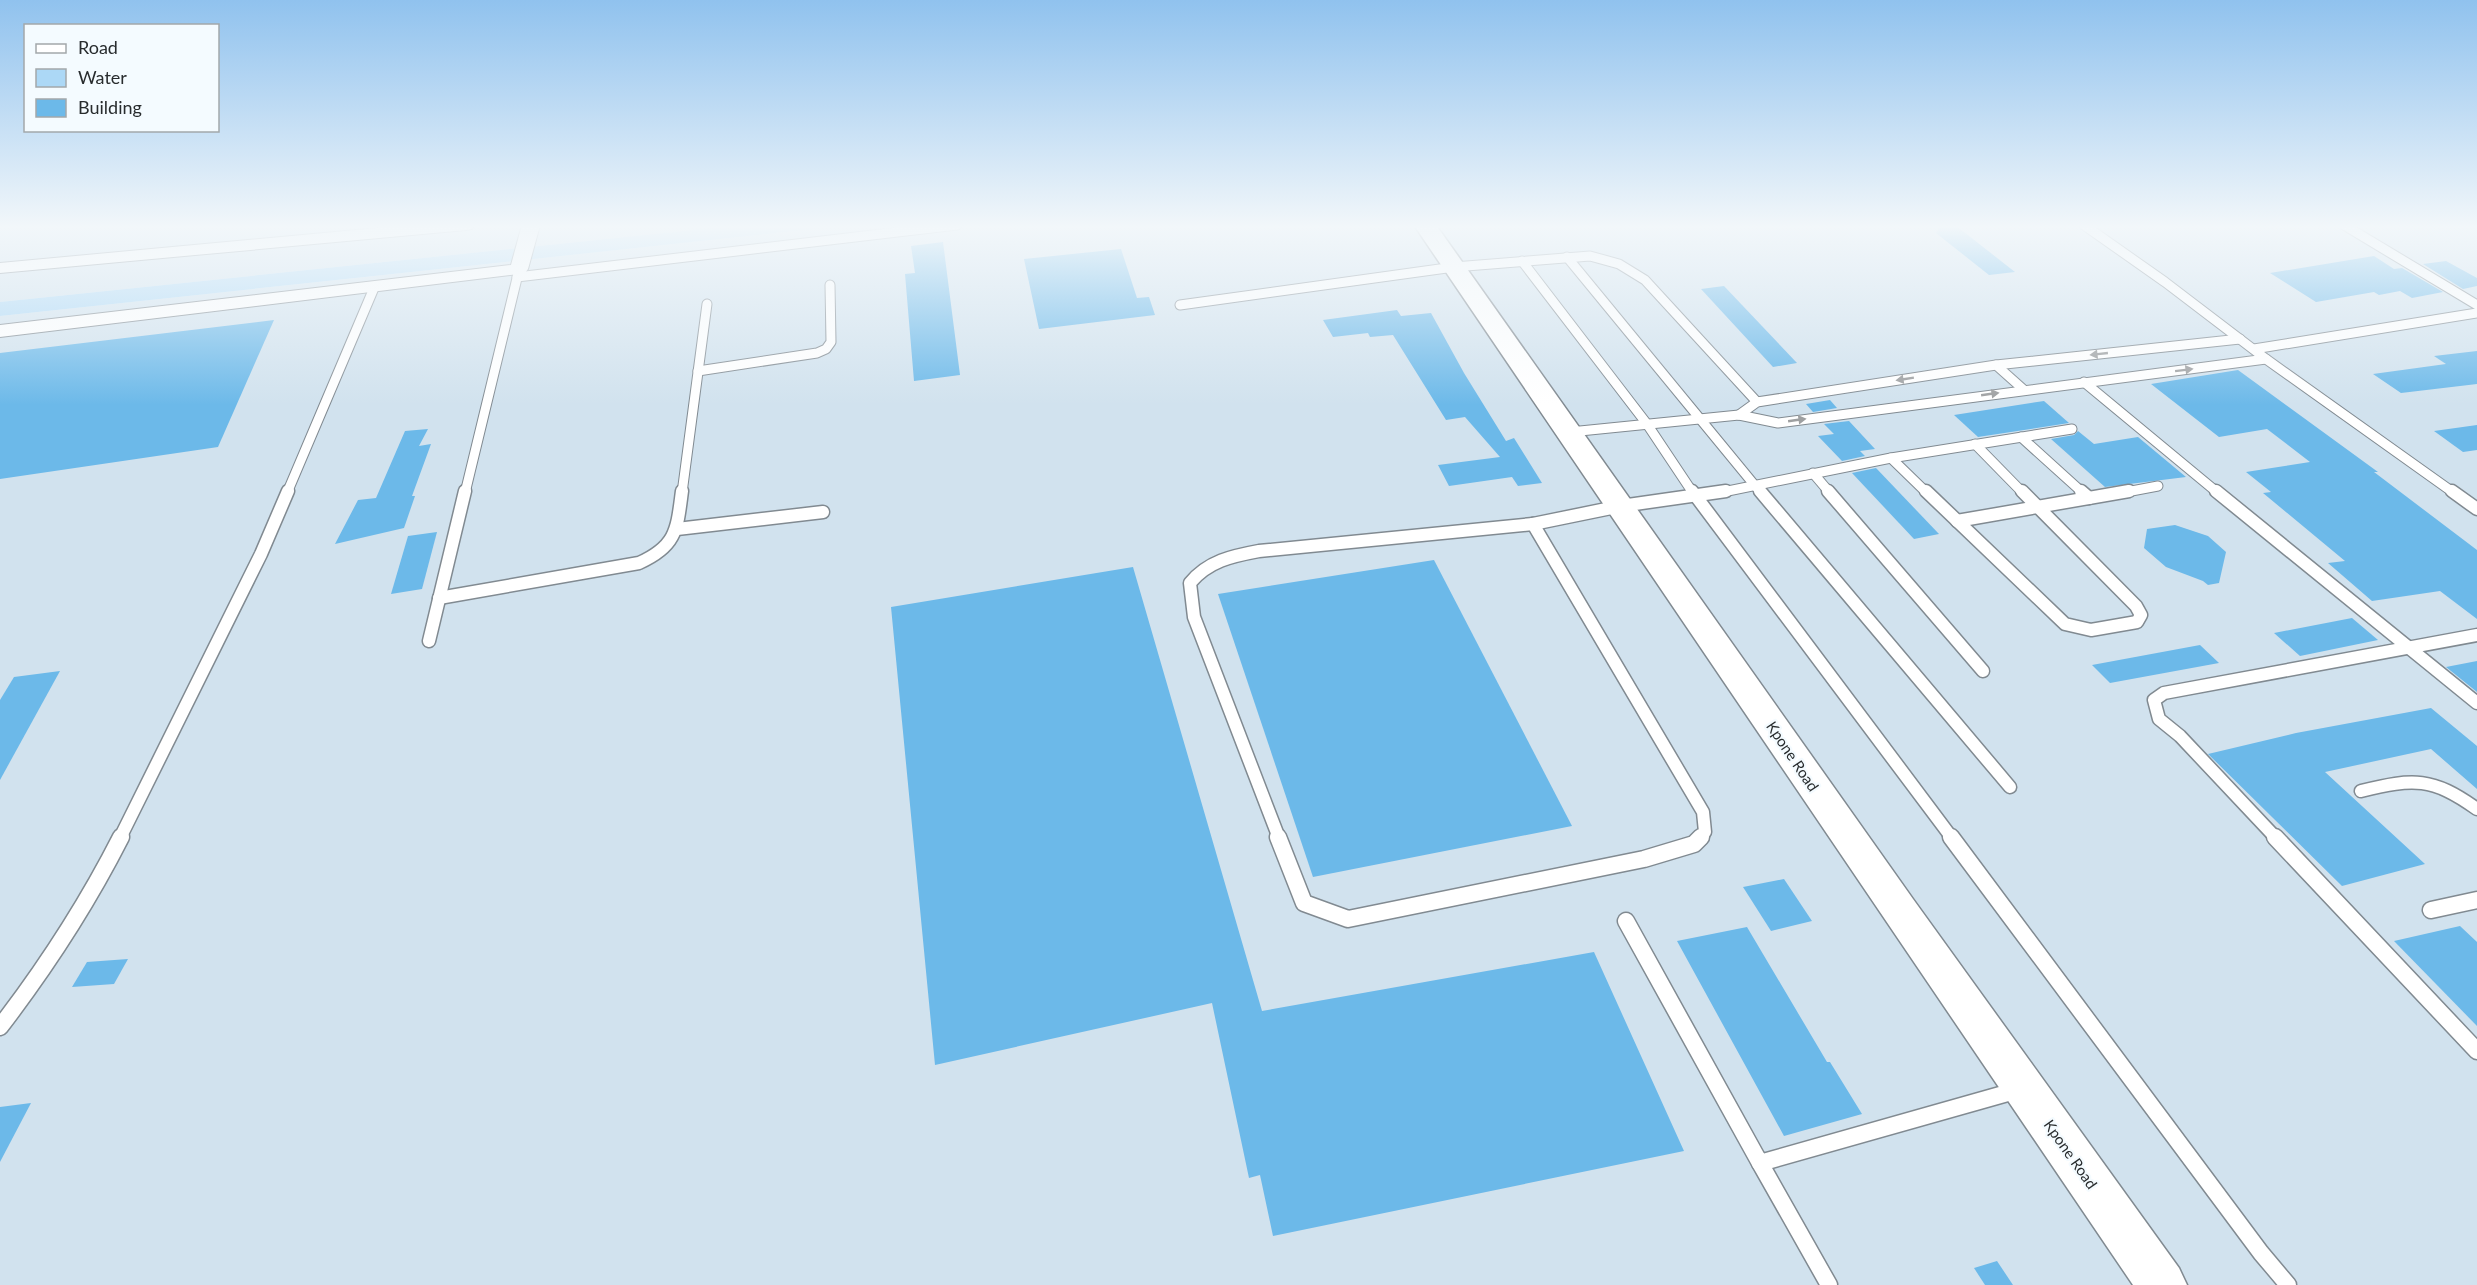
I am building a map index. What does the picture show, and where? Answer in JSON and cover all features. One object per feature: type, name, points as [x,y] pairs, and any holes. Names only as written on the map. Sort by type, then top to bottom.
[{"type":"main road","name":"Kpone Road","points":[[1467,285],[1899,911],[2162,1285]]},
{"type":"street","points":[[0,331],[392,285]]},
{"type":"lane","points":[[429,641],[515,285]]},
{"type":"lane","points":[[698,371],[806,356],[826,349],[831,342],[830,285]]},
{"type":"lane","points":[[1180,305],[1324,285]]},
{"type":"lane","points":[[1540,285],[1647,424],[1696,497],[2165,1122],[2260,1253],[2288,1285]]},
{"type":"lane","points":[[1591,285],[1755,485],[2010,787]]},
{"type":"lane","points":[[1650,285],[1757,402]]},
{"type":"lane","points":[[2169,285],[2266,359],[2477,509]]},
{"type":"lane","points":[[2444,285],[2477,305]]},
{"type":"lane","points":[[0,1027],[74,923],[103,872],[261,554],[374,288]]},
{"type":"lane","points":[[439,598],[639,563],[657,555],[671,544],[677,529],[707,304]]},
{"type":"lane","points":[[2254,349],[2477,313]]},
{"type":"lane","points":[[1739,415],[1757,402],[1996,365],[2240,339]]},
{"type":"lane","points":[[1570,432],[1739,415],[1778,423],[2266,359]]},
{"type":"lane","points":[[1996,365],[2024,390]]},
{"type":"lane","points":[[2084,382],[2477,703]]},
{"type":"lane","points":[[1533,524],[1703,812],[1705,832],[1694,844],[1644,859],[1348,919],[1304,903],[1194,617],[1190,583],[1198,571],[1223,557],[1259,551],[1533,524],[1621,506],[1696,497],[1891,458],[2072,429]]},
{"type":"lane","points":[[2021,437],[2089,498]]},
{"type":"lane","points":[[1891,458],[2066,624],[2091,630],[2137,622],[2141,615],[2136,606],[1975,444]]},
{"type":"lane","points":[[1813,473],[1983,671]]},
{"type":"lane","points":[[1957,521],[2158,486]]},
{"type":"lane","points":[[677,529],[823,512]]},
{"type":"lane","points":[[2477,635],[2164,693],[2154,700],[2159,718],[2180,736],[2477,1051]]},
{"type":"lane","points":[[2361,791],[2403,780],[2418,780],[2437,784],[2458,795],[2477,809]]},
{"type":"lane","points":[[2431,910],[2474,903]]},
{"type":"lane","points":[[1626,921],[1829,1285]]},
{"type":"lane","points":[[1760,1163],[2025,1089]]},
{"type":"shaded area","points":[[0,285],[164,285],[0,302]]},
{"type":"shaded area","points":[[290,285],[2477,285],[2477,1285],[0,1285],[0,316]]},
{"type":"water","points":[[164,285],[290,285],[0,316],[0,302]]},
{"type":"building","points":[[906,285],[948,285],[960,375],[914,381]]},
{"type":"building","points":[[1030,285],[1133,285],[1137,298],[1149,297],[1155,315],[1039,329]]},
{"type":"building","points":[[2289,285],[2431,285],[2443,292],[2412,298],[2400,291],[2379,295],[2374,292],[2316,302]]},
{"type":"building","points":[[2457,285],[2477,285],[2477,286],[2463,289]]},
{"type":"building","points":[[1724,286],[1797,363],[1773,367],[1701,289]]},
{"type":"building","points":[[1397,310],[1401,316],[1431,313],[1464,373],[1506,441],[1514,438],[1542,483],[1518,486],[1512,477],[1449,486],[1438,465],[1500,457],[1465,417],[1446,420],[1393,335],[1370,337],[1368,333],[1333,337],[1323,320]]},
{"type":"building","points":[[274,320],[218,447],[0,479],[0,353]]},
{"type":"building","points":[[2477,351],[2477,384],[2401,393],[2373,374],[2446,364],[2434,356]]},
{"type":"building","points":[[2238,370],[2378,472],[2374,472],[2477,550],[2477,619],[2440,591],[2372,601],[2328,563],[2345,561],[2263,493],[2271,492],[2246,472],[2310,462],[2267,429],[2219,437],[2151,384]]},
{"type":"building","points":[[1830,400],[1837,408],[1813,412],[1806,404]]},
{"type":"building","points":[[2044,401],[2069,423],[1978,437],[1954,415]]},
{"type":"building","points":[[1849,421],[1875,449],[1860,451],[1865,456],[1842,461],[1818,436],[1834,434],[1824,424]]},
{"type":"building","points":[[2477,425],[2477,450],[2463,452],[2434,431]]},
{"type":"building","points":[[428,429],[419,446],[431,444],[412,496],[415,496],[404,528],[335,544],[358,500],[376,498],[405,431]]},
{"type":"building","points":[[2078,431],[2094,444],[2138,437],[2186,477],[2105,487],[2051,439],[2074,435]]},
{"type":"building","points":[[1876,468],[1939,534],[1914,539],[1852,473]]},
{"type":"building","points":[[2175,525],[2208,536],[2226,552],[2219,583],[2208,585],[2166,567],[2144,548],[2147,529]]},
{"type":"building","points":[[437,532],[422,589],[391,594],[408,536]]},
{"type":"building","points":[[1434,560],[1572,826],[1313,877],[1218,594]]},
{"type":"building","points":[[1133,567],[1262,1011],[1594,952],[1684,1151],[1273,1236],[1260,1175],[1249,1178],[1212,1003],[935,1065],[891,607]]},
{"type":"building","points":[[2352,618],[2378,640],[2300,656],[2274,633]]},
{"type":"building","points":[[2200,645],[2219,663],[2110,683],[2092,665]]},
{"type":"building","points":[[2477,661],[2477,692],[2446,667]]},
{"type":"building","points":[[60,671],[0,780],[0,700],[14,677]]},
{"type":"building","points":[[2431,708],[2477,746],[2477,789],[2431,749],[2325,772],[2425,864],[2342,886],[2208,754],[2296,733]]},
{"type":"building","points":[[1784,879],[1812,921],[1771,931],[1743,887]]},
{"type":"building","points":[[2460,926],[2477,942],[2477,1026],[2394,941]]},
{"type":"building","points":[[1747,927],[1827,1062],[1830,1062],[1862,1114],[1784,1136],[1677,941]]},
{"type":"building","points":[[128,959],[114,984],[72,987],[87,962]]},
{"type":"building","points":[[31,1103],[0,1162],[0,1107]]},
{"type":"building","points":[[1997,1261],[2013,1285],[1985,1285],[1974,1268]]}]
